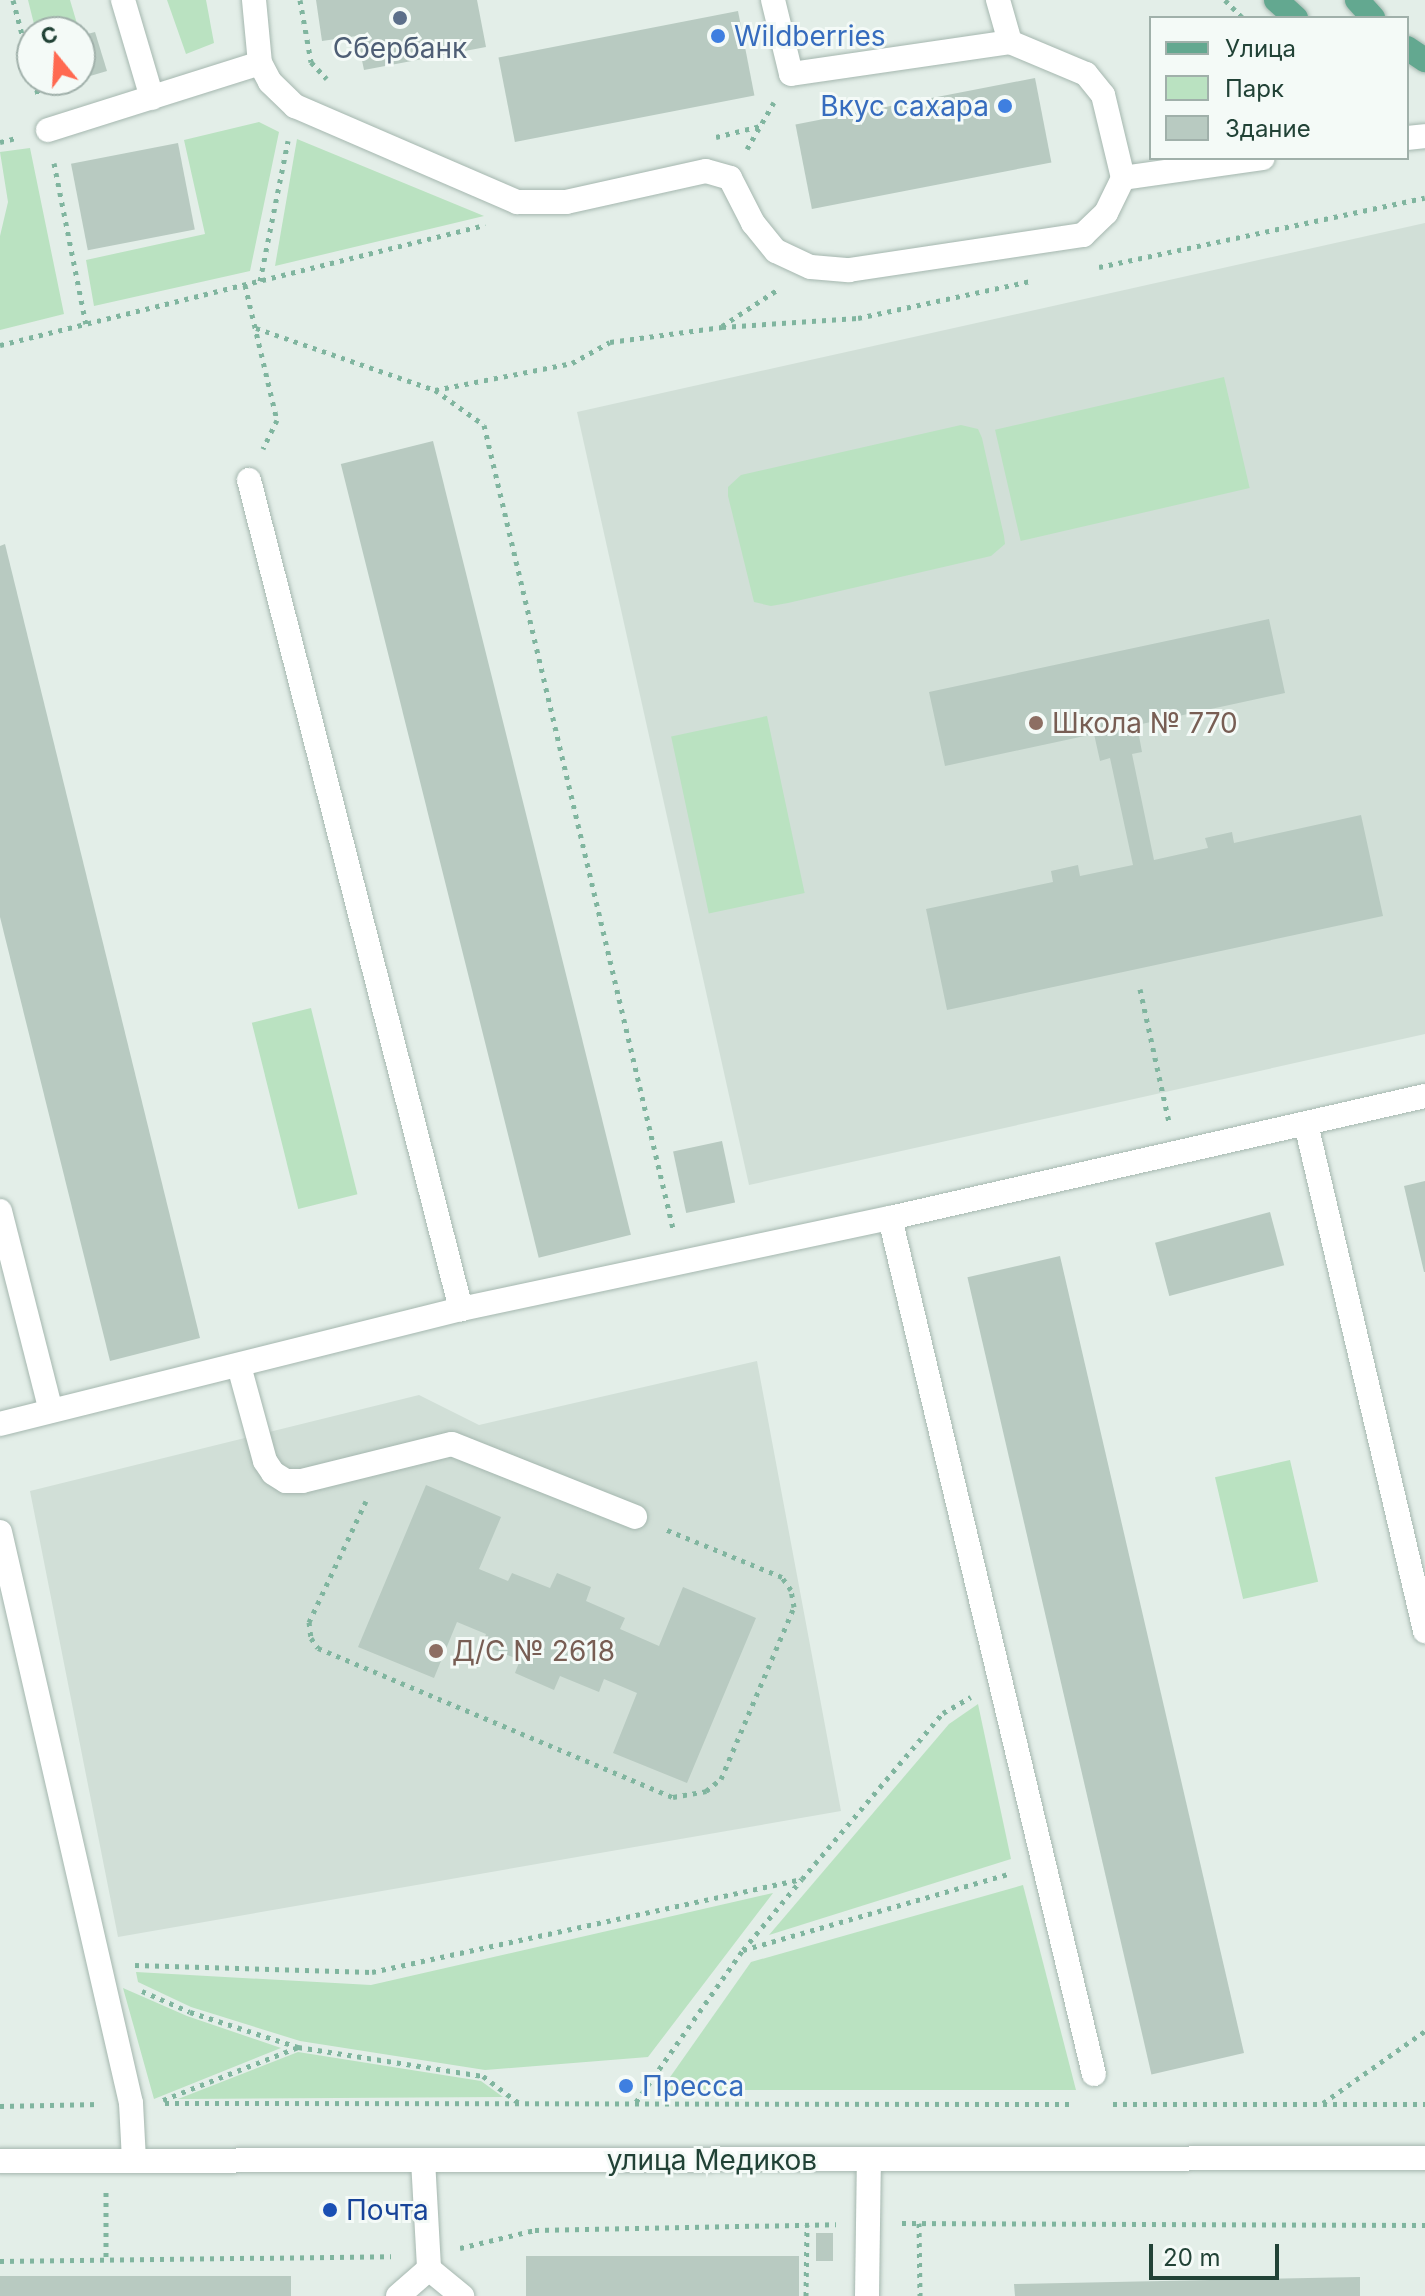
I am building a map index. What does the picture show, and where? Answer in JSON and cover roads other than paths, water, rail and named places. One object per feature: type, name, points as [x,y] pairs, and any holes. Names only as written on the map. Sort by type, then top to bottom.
[{"type":"main road","points":[[1357,0],[1371,16]]},
{"type":"street","points":[[123,0],[152,98]]},
{"type":"street","points":[[254,0],[260,63],[275,89],[295,106],[517,202],[566,202],[706,171],[730,178],[753,223],[776,251],[811,267],[849,270],[1083,235],[1106,213],[1123,178],[1103,95],[1086,74],[1010,42],[791,74],[773,0]]},
{"type":"street","points":[[998,0],[1010,42]]},
{"type":"street","points":[[48,130],[260,63]]},
{"type":"street","points":[[1123,178],[1249,160]]},
{"type":"street","points":[[249,480],[461,1309]]},
{"type":"street","points":[[0,1424],[461,1309],[890,1218],[1425,1096]]},
{"type":"street","points":[[1306,1124],[1425,1631]]},
{"type":"street","points":[[0,1211],[51,1411]]},
{"type":"street","points":[[890,1218],[1094,2074]]},
{"type":"street","points":[[239,1366],[265,1461],[273,1473],[286,1481],[302,1481],[452,1444],[635,1517]]},
{"type":"street","points":[[0,1532],[11,1626],[100,1968],[131,2103],[134,2161]]},
{"type":"street","name":"улица Медиков","points":[[0,2161],[1425,2158]]},
{"type":"street","points":[[423,2160],[428,2262],[462,2296]]},
{"type":"street","points":[[867,2296],[869,2160]]},
{"type":"street","points":[[398,2296],[428,2262]]},
{"type":"place","name":"Сбербанк","points":[[400,18]]},
{"type":"place","name":"Wildberries","points":[[718,36]]},
{"type":"place","name":"Вкус сахара","points":[[1005,106]]},
{"type":"place","name":"Школа № 770","points":[[1036,723]]},
{"type":"place","name":"Д/C № 2618","points":[[436,1651]]},
{"type":"place","name":"Пресса","points":[[626,2086]]},
{"type":"place","name":"Почта","points":[[330,2210]]}]
